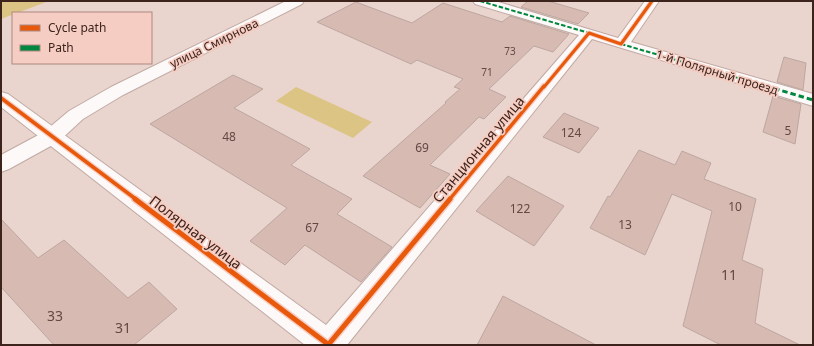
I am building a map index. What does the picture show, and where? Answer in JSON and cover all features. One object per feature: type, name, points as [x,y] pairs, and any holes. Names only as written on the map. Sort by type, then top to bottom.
[{"type":"street","name":"улица Смирнова","points":[[1,164],[51,138],[76,115],[104,98],[297,1]]},
{"type":"street","points":[[480,1],[621,44],[652,1]]},
{"type":"street","name":"Станционная улица","points":[[328,345],[589,33]]},
{"type":"street","name":"1-й Полярный проезд","points":[[621,44],[813,100]]},
{"type":"street","name":"Полярная улица","points":[[1,98],[51,138],[328,345]]},
{"type":"shaded area","points":[[1,1],[49,1],[20,12],[12,12],[12,15],[1,19]]},
{"type":"shaded area","points":[[296,87],[372,122],[353,138],[276,101]]},
{"type":"building","points":[[528,1],[548,1],[589,13],[578,24],[521,7]]},
{"type":"building","points":[[356,2],[412,23],[443,3],[502,22],[510,16],[569,34],[553,52],[534,46],[489,89],[506,97],[484,119],[479,117],[430,165],[450,174],[420,208],[363,176],[446,103],[445,102],[460,89],[454,87],[463,79],[417,60],[411,64],[317,22]]},
{"type":"building","points":[[784,57],[806,63],[803,90],[777,82]]},
{"type":"building","points":[[233,75],[263,89],[234,108],[310,149],[291,165],[352,199],[337,214],[392,247],[361,282],[305,245],[285,265],[250,241],[287,208],[150,124]]},
{"type":"building","points":[[773,96],[801,104],[795,144],[763,132]]},
{"type":"building","points":[[564,113],[599,128],[579,153],[543,137]]},
{"type":"building","points":[[639,150],[675,165],[682,151],[711,163],[704,179],[756,199],[742,260],[763,269],[755,323],[800,345],[721,345],[683,326],[712,211],[672,194],[645,255],[590,228],[608,196],[610,197]]},
{"type":"building","points":[[508,176],[564,206],[534,246],[476,211]]},
{"type":"building","points":[[1,219],[38,258],[64,240],[128,298],[149,282],[177,309],[134,345],[54,345],[1,287]]},
{"type":"building","points":[[503,296],[596,345],[477,345]]},
{"type":"marked path","points":[[480,1],[589,33]]},
{"type":"marked path","points":[[621,44],[813,100]]},
{"type":"cycle path","points":[[328,345],[589,33],[621,44],[652,1]]},
{"type":"cycle path","points":[[1,98],[329,345]]}]
